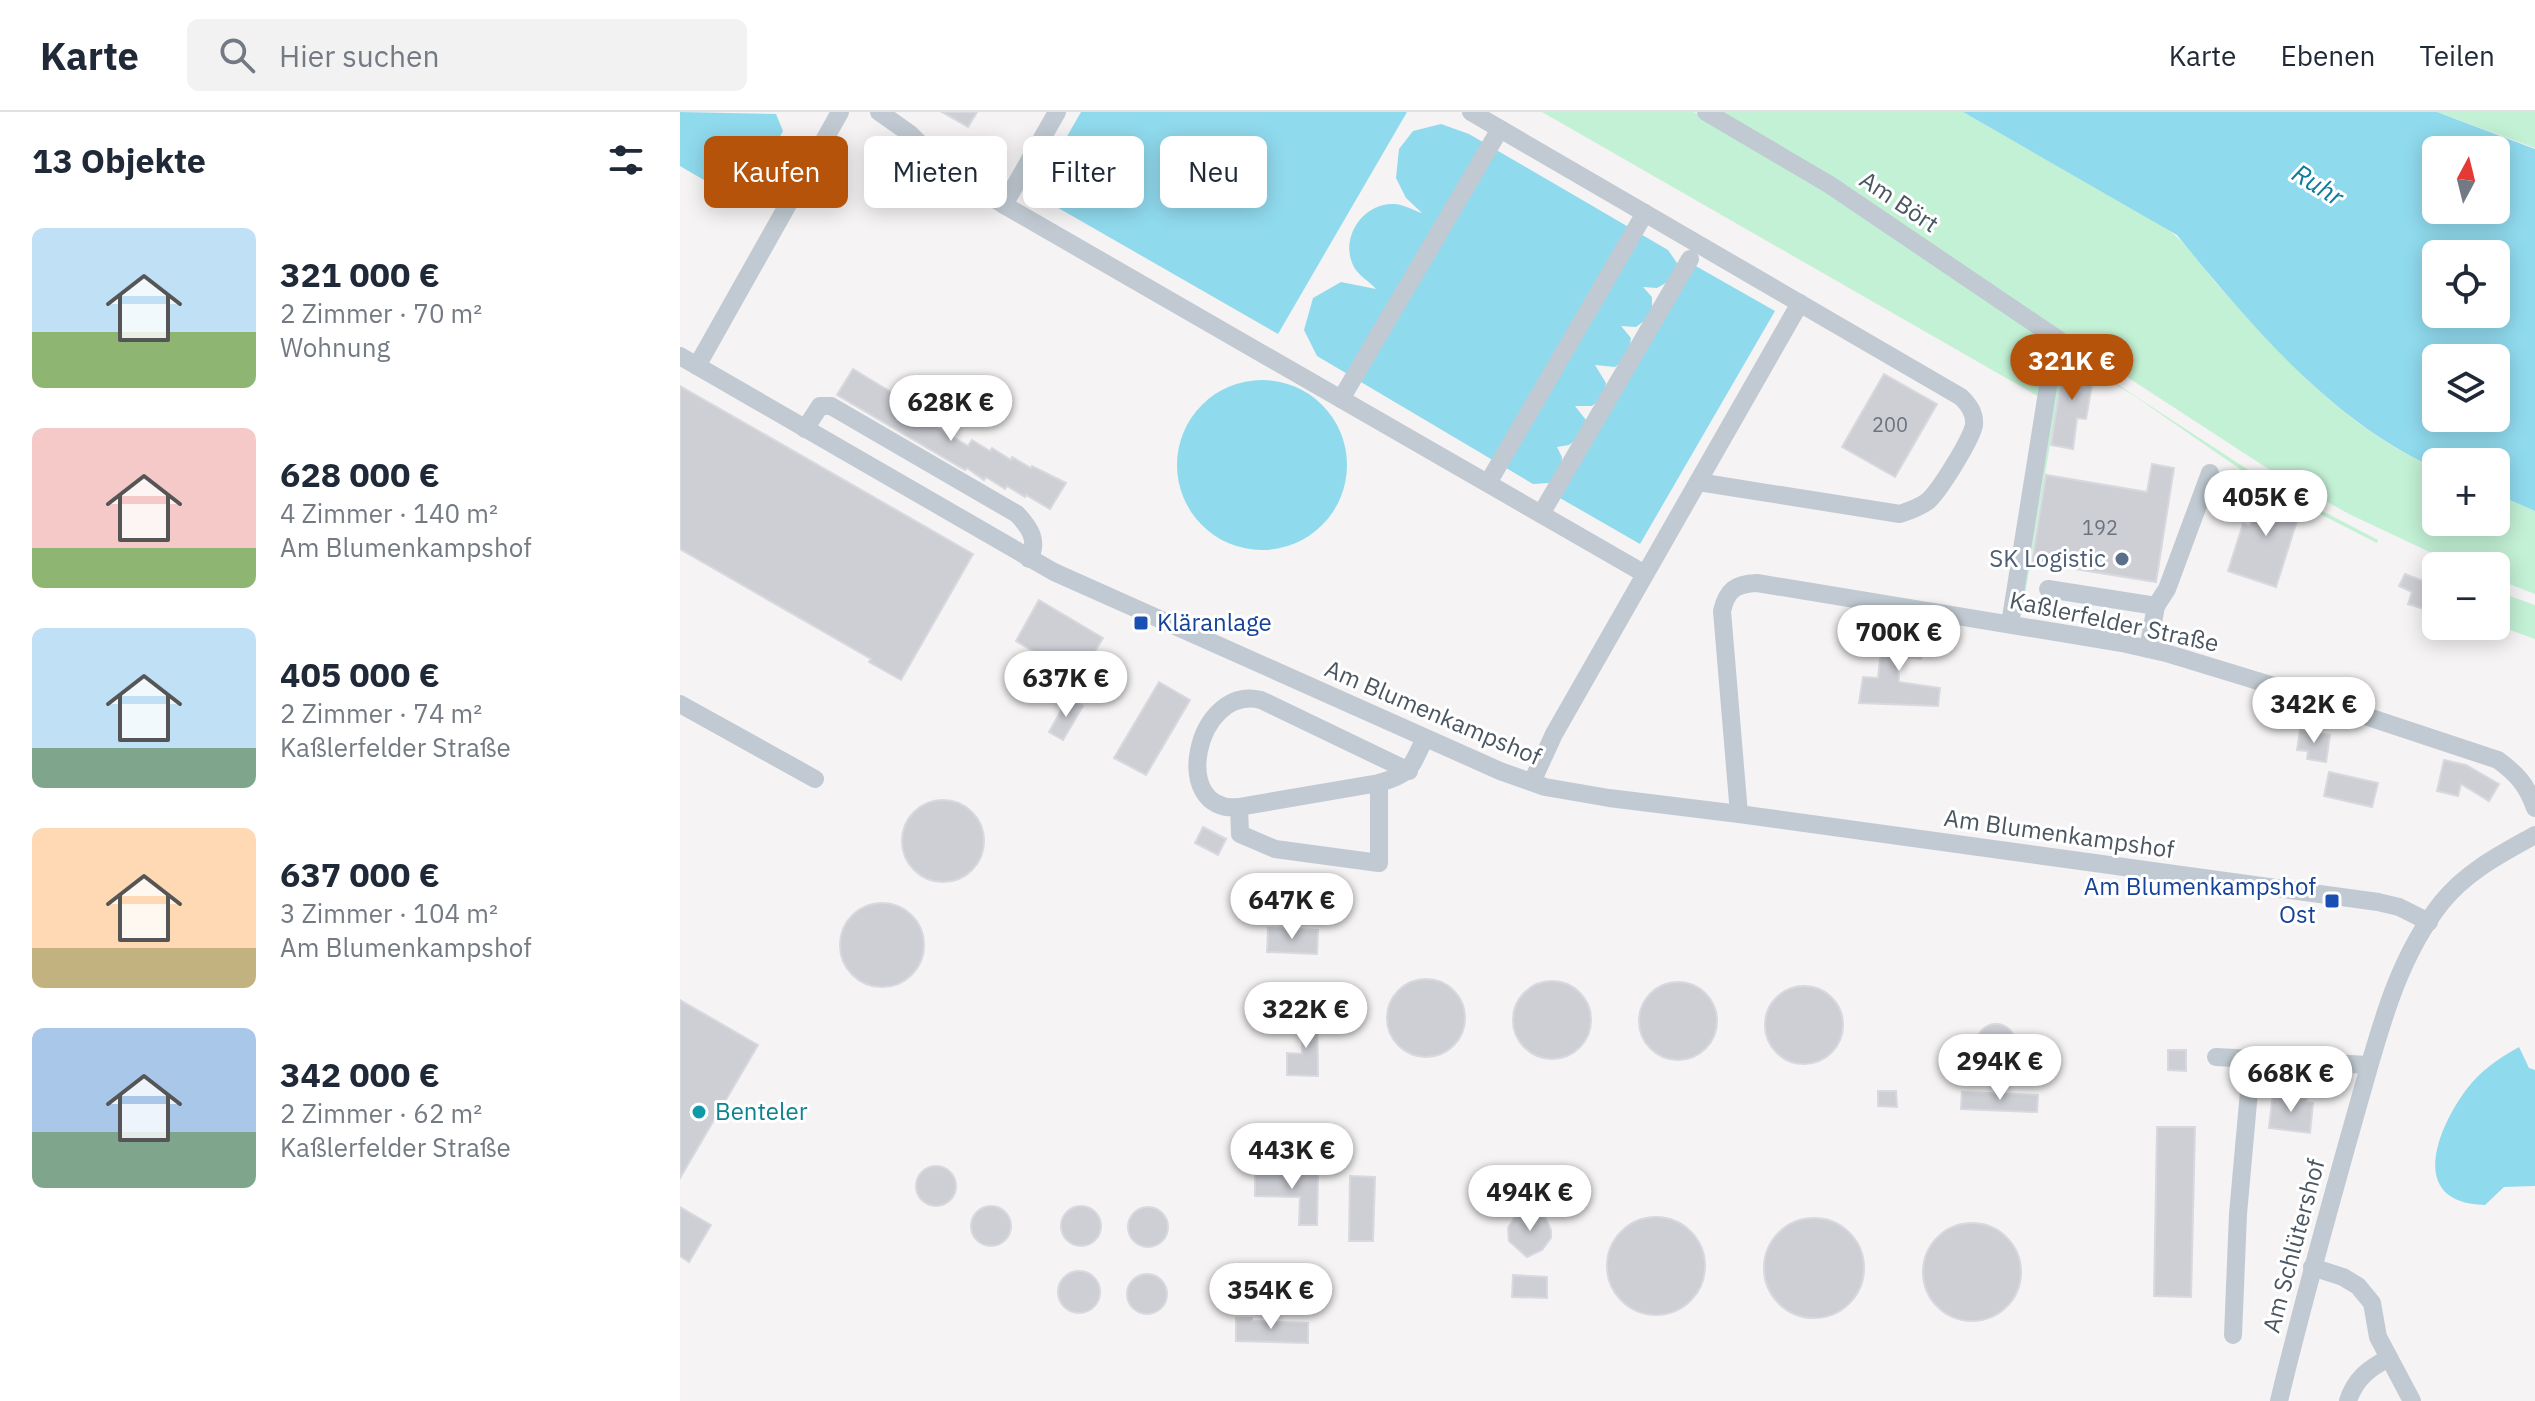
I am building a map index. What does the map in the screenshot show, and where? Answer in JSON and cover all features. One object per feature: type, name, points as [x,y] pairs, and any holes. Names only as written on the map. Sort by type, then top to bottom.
[{"type":"street","points":[[697,366],[840,112]]},
{"type":"street","points":[[879,112],[912,136]]},
{"type":"street","points":[[1007,200],[1057,112]]},
{"type":"street","points":[[1471,112],[1961,397],[1973,415],[1974,426],[1970,436],[1928,501],[1900,514],[1698,482]]},
{"type":"street","name":"Am Bört","points":[[1706,112],[1830,185],[2059,340],[2054,349],[2010,624]]},
{"type":"street","points":[[1341,399],[1500,129]]},
{"type":"street","points":[[1007,207],[1645,574]]},
{"type":"street","points":[[1488,483],[1645,213]]},
{"type":"street","points":[[1541,514],[1690,259]]},
{"type":"street","points":[[1532,782],[1554,734],[1800,303]]},
{"type":"street","name":"Am Blumenkampshof","points":[[680,356],[1029,559],[1425,738],[1532,782],[1609,798],[2378,902],[2399,907],[2429,922]]},
{"type":"street","points":[[805,429],[820,406],[831,406],[1017,514],[1033,537],[1035,548],[1029,559]]},
{"type":"street","points":[[2148,649],[2156,606],[2167,589],[2210,473]]},
{"type":"street","name":"Kaßlerfelder Straße","points":[[1739,814],[1722,611],[1731,589],[1740,584],[1757,583],[2148,649],[2271,684],[2498,760],[2515,772],[2527,787],[2535,808]]},
{"type":"street","points":[[2048,589],[2156,606]]},
{"type":"street","points":[[1409,771],[1261,700],[1250,698],[1233,700],[1209,724],[1198,752],[1196,769],[1206,797],[1225,808],[1239,807],[1379,783],[1402,776],[1409,771],[1425,738]]},
{"type":"street","points":[[680,704],[815,779]]},
{"type":"street","points":[[1239,807],[1240,834],[1275,849],[1379,863],[1379,783]]},
{"type":"street","name":"Am Schlütershof","points":[[2279,1401],[2312,1267],[2369,1065],[2407,959],[2452,891],[2481,865],[2535,835]]},
{"type":"street","points":[[2216,1057],[2369,1065]]},
{"type":"street","points":[[2233,1335],[2238,1214],[2252,1058]]},
{"type":"street","points":[[2312,1267],[2343,1277],[2358,1286],[2372,1303],[2378,1337],[2412,1401]]},
{"type":"street","points":[[2348,1401],[2351,1389],[2368,1369],[2389,1358]]},
{"type":"green space","points":[[1542,112],[1694,112],[1829,192],[2042,338],[2046,348],[2041,398]]},
{"type":"green space","points":[[1720,112],[1963,112],[2161,225],[2187,247],[2247,318],[2321,392],[2375,435],[2422,461],[2422,536],[2510,536],[2510,500],[2535,511],[2535,594],[2510,584],[2510,552],[2430,552],[2349,514],[2273,472]]},
{"type":"green space","points":[[2437,112],[2535,112],[2535,148],[2510,139],[2510,136]]},
{"type":"green space","points":[[2063,349],[2267,482],[2378,540],[2377,543],[2263,485],[2136,397],[2065,354],[2023,607],[2020,604]]},
{"type":"green space","points":[[2510,596],[2535,605],[2535,639],[2510,630]]},
{"type":"water","points":[[680,112],[776,114],[783,131],[780,136],[704,136],[704,180],[680,166]]},
{"type":"water","points":[[1081,112],[1407,112],[1278,334],[1058,208],[1144,208],[1144,136],[1067,136]]},
{"type":"water","name":"Ruhr","points":[[1963,112],[2437,112],[2501,136],[2422,136],[2422,224],[2510,224],[2510,140],[2535,149],[2535,511],[2510,500],[2510,448],[2422,448],[2422,461],[2398,449],[2327,398],[2233,302],[2177,235]]},
{"type":"water","points":[[1441,124],[1469,134],[1668,250],[1677,263],[1673,279],[1657,288],[1643,287],[1652,297],[1652,315],[1636,327],[1621,326],[1631,338],[1628,357],[1615,367],[1595,365],[1606,383],[1604,396],[1592,406],[1575,406],[1586,420],[1583,434],[1569,445],[1557,447],[1562,457],[1561,472],[1549,483],[1533,484],[1317,356],[1304,330],[1313,298],[1341,282],[1376,289],[1354,267],[1349,245],[1352,235],[1363,217],[1381,206],[1399,205],[1422,213],[1406,198],[1396,178],[1399,149],[1413,131]]},
{"type":"water","points":[[1694,265],[1775,311],[1640,544],[1560,498]]},
{"type":"water","points":[[1262,380],[1295,386],[1322,405],[1341,432],[1347,465],[1341,498],[1322,525],[1295,544],[1262,550],[1229,544],[1202,525],[1183,498],[1177,465],[1183,432],[1202,405],[1229,386]]},
{"type":"water","points":[[2519,1047],[2529,1068],[2535,1070],[2535,1186],[2504,1187],[2485,1205],[2461,1201],[2445,1192],[2437,1178],[2435,1161],[2446,1124],[2477,1077]]},
{"type":"building","points":[[942,112],[977,112],[968,127]]},
{"type":"building","points":[[2065,354],[2094,373],[2086,419],[2077,418],[2073,449],[2051,445]]},
{"type":"building","points":[[853,369],[896,395],[892,401],[968,446],[972,440],[990,451],[992,448],[1011,460],[1012,457],[1066,483],[1050,509],[1007,486],[1005,489],[986,477],[984,480],[967,468],[965,470],[837,395]]},
{"type":"building","points":[[1884,374],[1937,404],[1895,477],[1842,447]]},
{"type":"building","points":[[680,386],[973,554],[901,680],[869,662],[871,659],[680,549]]},
{"type":"building","points":[[2152,464],[2174,468],[2156,582],[2032,562],[2046,475],[2147,492]]},
{"type":"building","points":[[2263,485],[2302,505],[2276,587],[2228,571],[2243,524],[2250,526]]},
{"type":"building","points":[[2405,574],[2422,581],[2422,608],[2408,604],[2412,592],[2399,586]]},
{"type":"building","points":[[1039,600],[1103,638],[1079,678],[1016,641]]},
{"type":"building","points":[[1913,626],[1930,629],[1929,644],[1923,644],[1921,659],[1898,656],[1899,682],[1940,688],[1938,706],[1859,703],[1863,677],[1878,678],[1883,632],[1911,636]]},
{"type":"building","points":[[1159,682],[1190,700],[1146,775],[1114,758]]},
{"type":"building","points":[[1068,698],[1083,706],[1063,740],[1049,732]]},
{"type":"building","points":[[2300,730],[2330,735],[2326,762],[2307,759],[2308,751],[2297,750]]},
{"type":"building","points":[[2444,760],[2466,765],[2499,784],[2489,801],[2461,784],[2458,796],[2437,791]]},
{"type":"building","points":[[2329,772],[2378,783],[2372,807],[2324,796]]},
{"type":"building","points":[[943,800],[959,803],[972,812],[981,825],[984,841],[981,857],[972,870],[959,879],[943,882],[927,879],[914,870],[905,857],[902,841],[905,825],[914,812],[927,803]]},
{"type":"building","points":[[1203,827],[1226,839],[1218,855],[1195,843]]},
{"type":"building","points":[[882,903],[898,906],[912,915],[921,929],[924,945],[921,961],[912,975],[898,984],[882,987],[866,984],[852,975],[843,961],[840,945],[843,929],[852,915],[866,906]]},
{"type":"building","points":[[1268,928],[1318,930],[1317,954],[1267,952]]},
{"type":"building","points":[[1418,979],[1434,979],[1448,985],[1459,996],[1465,1018],[1459,1040],[1448,1051],[1434,1057],[1418,1057],[1404,1051],[1393,1040],[1387,1026],[1387,1010],[1393,996],[1404,985]]},
{"type":"building","points":[[1544,981],[1560,981],[1574,987],[1585,998],[1591,1020],[1585,1042],[1574,1053],[1560,1059],[1544,1059],[1530,1053],[1519,1042],[1513,1028],[1513,1012],[1519,998],[1530,987]]},
{"type":"building","points":[[1670,982],[1686,982],[1700,988],[1711,999],[1717,1021],[1711,1043],[1700,1054],[1686,1060],[1670,1060],[1656,1054],[1645,1043],[1639,1029],[1639,1013],[1645,999],[1656,988]]},
{"type":"building","points":[[1796,986],[1812,986],[1826,992],[1837,1003],[1843,1025],[1837,1047],[1826,1058],[1812,1064],[1796,1064],[1782,1058],[1771,1047],[1765,1033],[1765,1017],[1771,1003],[1782,992]]},
{"type":"building","name":"Benteler","points":[[680,1000],[758,1045],[680,1178]]},
{"type":"building","points":[[1303,1014],[1317,1014],[1318,1076],[1287,1075],[1287,1053],[1302,1054]]},
{"type":"building","points":[[1996,1024],[2009,1030],[2015,1043],[2009,1056],[1996,1062],[1983,1056],[1977,1043],[1983,1030]]},
{"type":"building","points":[[2168,1050],[2186,1050],[2186,1071],[2168,1070]]},
{"type":"building","points":[[1878,1091],[1896,1091],[1897,1107],[1878,1106]]},
{"type":"building","points":[[1962,1092],[2038,1095],[2037,1112],[1961,1109]]},
{"type":"building","points":[[2273,1093],[2307,1098],[2306,1102],[2313,1103],[2310,1133],[2269,1128]]},
{"type":"building","points":[[2157,1127],[2195,1127],[2191,1297],[2154,1296]]},
{"type":"building","points":[[936,1166],[950,1172],[956,1186],[950,1200],[936,1206],[922,1200],[916,1186],[922,1172]]},
{"type":"building","points":[[1255,1171],[1318,1174],[1317,1225],[1299,1225],[1300,1197],[1255,1196]]},
{"type":"building","points":[[1350,1176],[1375,1177],[1373,1241],[1349,1241]]},
{"type":"building","points":[[991,1206],[1005,1212],[1011,1226],[1005,1240],[991,1246],[977,1240],[971,1226],[977,1212]]},
{"type":"building","points":[[1081,1206],[1095,1212],[1101,1226],[1095,1240],[1081,1246],[1067,1240],[1061,1226],[1067,1212]]},
{"type":"building","points":[[680,1207],[711,1225],[689,1262],[680,1256]]},
{"type":"building","points":[[1148,1207],[1162,1213],[1168,1227],[1162,1241],[1148,1247],[1134,1241],[1128,1227],[1134,1213]]},
{"type":"building","points":[[1531,1210],[1545,1217],[1551,1238],[1542,1250],[1527,1257],[1509,1241],[1508,1228],[1516,1215]]},
{"type":"building","points":[[1656,1217],[1675,1221],[1691,1231],[1701,1247],[1705,1266],[1701,1285],[1691,1301],[1675,1311],[1656,1315],[1637,1311],[1621,1301],[1611,1285],[1607,1266],[1611,1247],[1621,1231],[1637,1221]]},
{"type":"building","points":[[1814,1218],[1833,1222],[1849,1233],[1860,1249],[1864,1268],[1860,1287],[1849,1303],[1833,1314],[1814,1318],[1795,1314],[1779,1303],[1768,1287],[1764,1268],[1768,1249],[1779,1233],[1795,1222]]},
{"type":"building","points":[[1972,1223],[1991,1227],[2007,1237],[2017,1253],[2021,1272],[2017,1291],[2007,1307],[1991,1317],[1972,1321],[1953,1317],[1937,1307],[1927,1291],[1923,1272],[1927,1253],[1937,1237],[1953,1227]]},
{"type":"building","points":[[1079,1271],[1094,1277],[1100,1292],[1094,1307],[1079,1313],[1064,1307],[1058,1292],[1064,1277]]},
{"type":"building","points":[[1147,1274],[1161,1280],[1167,1294],[1161,1308],[1147,1314],[1133,1308],[1127,1294],[1133,1280]]},
{"type":"building","points":[[1513,1275],[1547,1277],[1547,1298],[1512,1297]]},
{"type":"building","points":[[1236,1318],[1308,1323],[1308,1343],[1236,1341]]},
{"type":"place","name":"SK Logistic","points":[[2122,559]]},
{"type":"place","name":"Kläranlage","points":[[1141,623]]},
{"type":"place","name":"Am Blumenkampshof Ost","points":[[2332,901]]},
{"type":"place","name":"Benteler","points":[[699,1112]]}]
